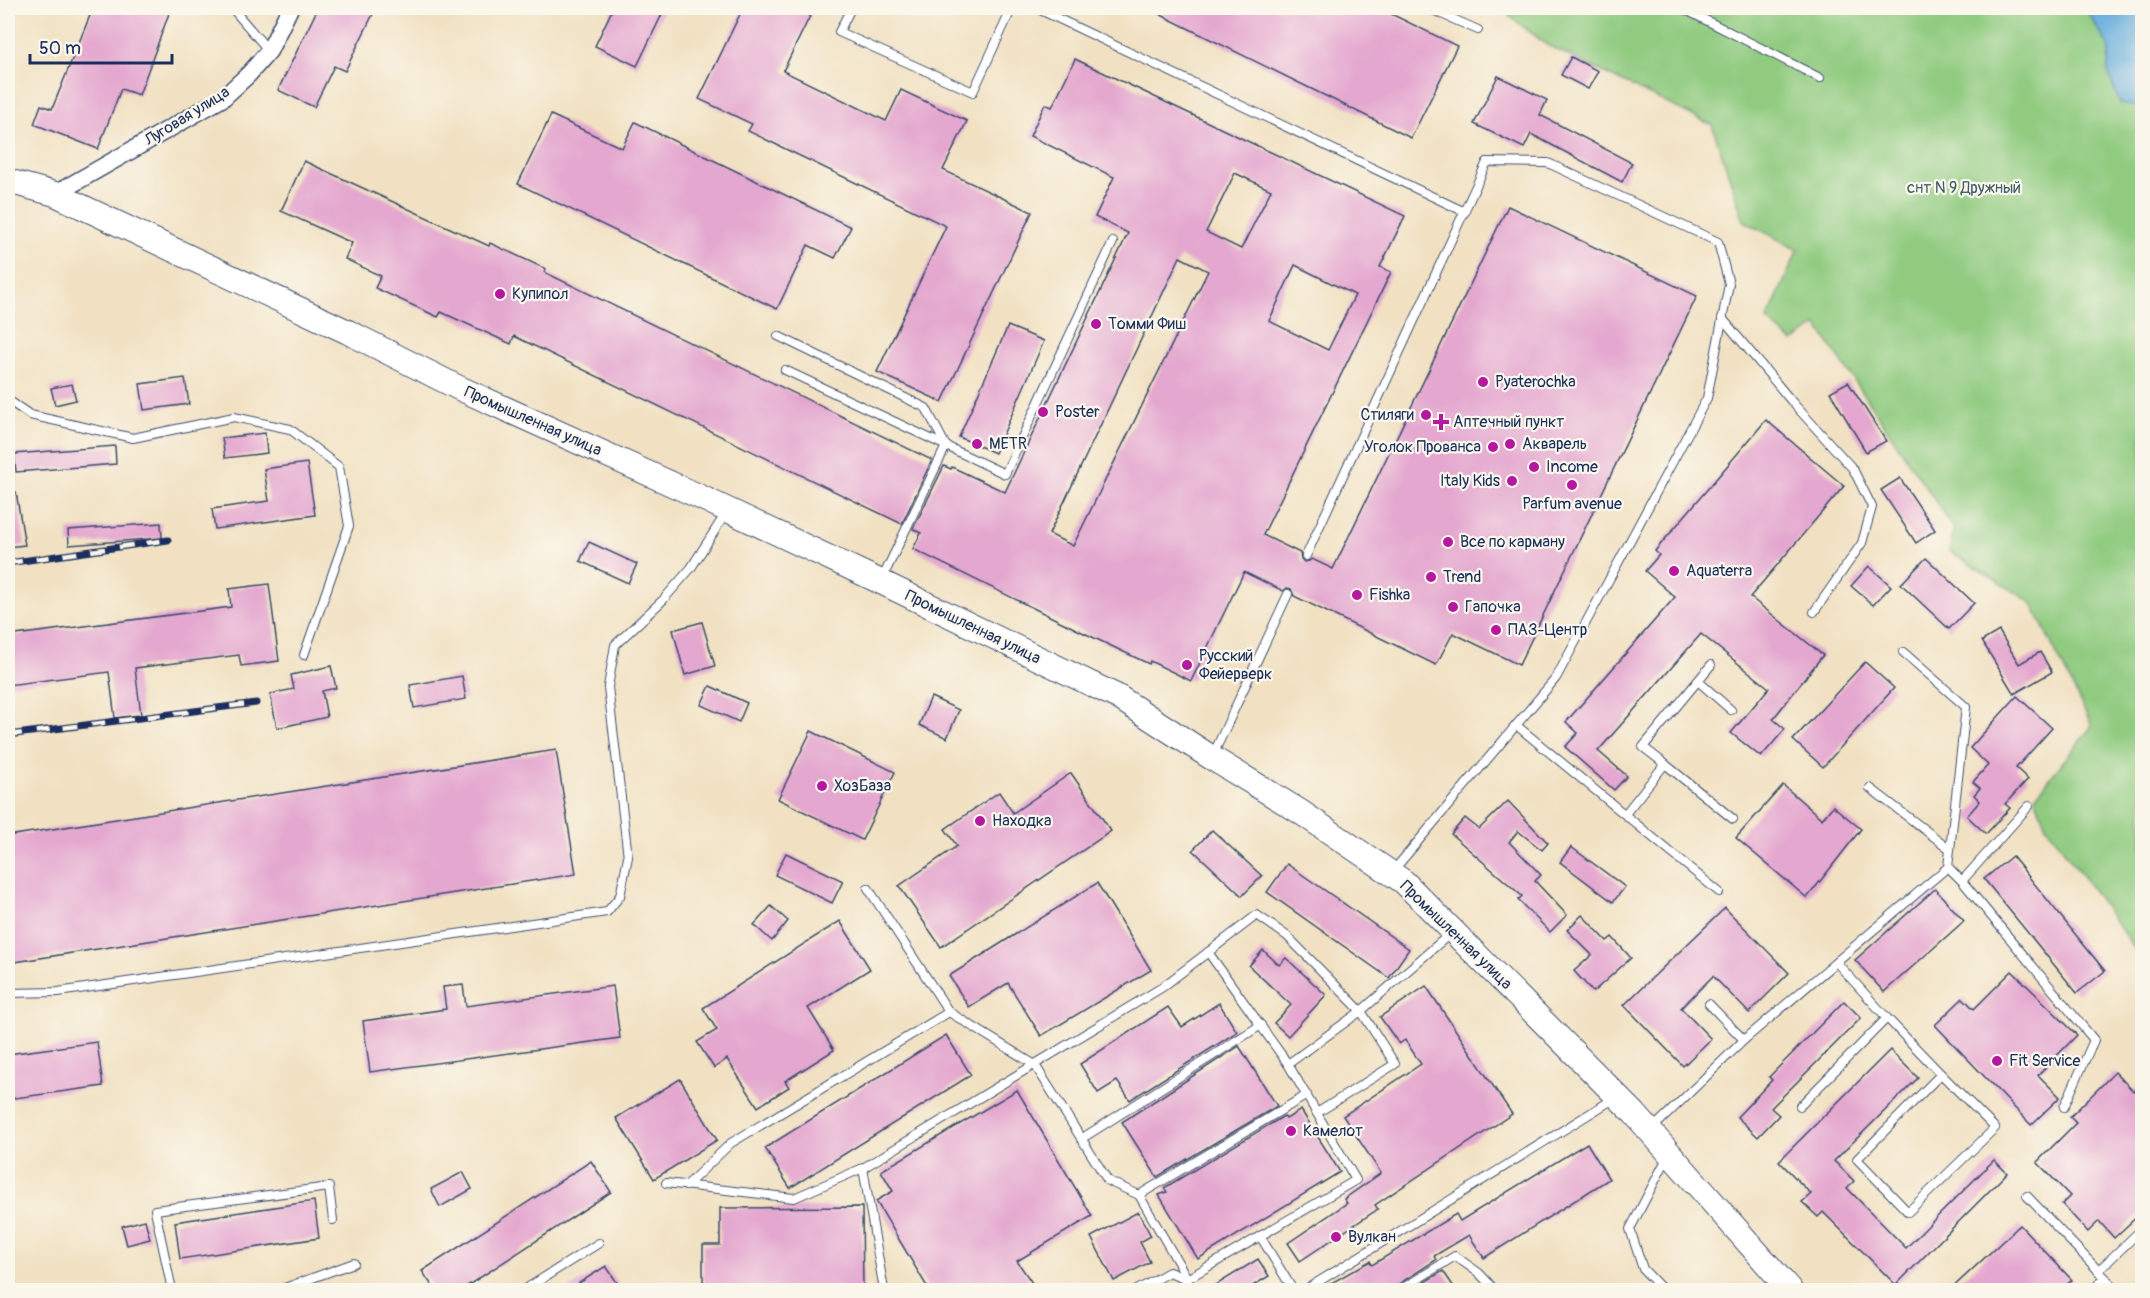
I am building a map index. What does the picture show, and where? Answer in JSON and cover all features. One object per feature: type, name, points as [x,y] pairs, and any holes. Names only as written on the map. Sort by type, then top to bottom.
[{"type":"main road","name":"Промышленная улица","points":[[8,181],[55,194],[348,332],[457,387],[881,582],[1118,697],[1299,811],[1404,882],[1618,1096],[1790,1290]]},
{"type":"street","name":"Луговая улица","points":[[55,194],[223,98],[269,51],[290,8]]},
{"type":"lane","points":[[232,8],[269,51]]},
{"type":"lane","points":[[851,8],[839,32],[973,92],[1012,8]]},
{"type":"lane","points":[[1036,8],[1466,213]]},
{"type":"lane","points":[[1428,8],[1478,30]]},
{"type":"lane","points":[[1682,8],[1820,78]]},
{"type":"lane","points":[[1306,556],[1466,213],[1487,162],[1548,163],[1718,242],[1729,284],[1707,398],[1556,678],[1391,873]]},
{"type":"lane","points":[[785,370],[1005,474],[1113,242]]},
{"type":"lane","points":[[1722,318],[1793,403],[1853,469],[1872,507],[1862,543],[1814,612]]},
{"type":"lane","points":[[778,336],[926,408],[946,446]]},
{"type":"lane","points":[[8,400],[30,415],[133,438],[234,417],[290,429],[339,467],[349,526],[304,655]]},
{"type":"lane","points":[[881,582],[946,446]]},
{"type":"lane","points":[[8,993],[58,992],[607,912],[620,896],[628,857],[608,687],[615,645],[663,600],[691,568],[728,510]]},
{"type":"lane","points":[[1212,758],[1288,594]]},
{"type":"lane","points":[[1650,1131],[1744,1040],[1948,867],[1966,707],[1904,652]]},
{"type":"lane","points":[[1711,665],[1643,747],[1733,819]]},
{"type":"lane","points":[[1698,681],[1731,710]]},
{"type":"lane","points":[[1516,725],[1719,892]]},
{"type":"lane","points":[[1625,814],[1665,764]]},
{"type":"lane","points":[[1870,788],[1950,849]]},
{"type":"lane","points":[[1962,881],[2029,806]]},
{"type":"lane","points":[[1948,867],[2094,1040],[2064,1107]]},
{"type":"lane","points":[[868,888],[950,1012],[1035,1065],[1108,1181],[1140,1195],[1187,1279]]},
{"type":"lane","points":[[666,1183],[794,1198],[863,1168],[1161,988],[1257,915],[1287,936],[1361,1011],[1395,1064],[1317,1113]]},
{"type":"lane","points":[[1288,1064],[1361,1011],[1453,931]]},
{"type":"lane","points":[[1187,1279],[1356,1180],[1288,1064],[1208,952]]},
{"type":"lane","points":[[1836,962],[1887,1018],[1995,1128],[1908,1212],[1857,1159],[1941,1074]]},
{"type":"lane","points":[[1709,1005],[1744,1040]]},
{"type":"lane","points":[[687,1186],[731,1143],[950,1012]]},
{"type":"lane","points":[[1800,1106],[1887,1018]]},
{"type":"lane","points":[[1081,1139],[1261,1025]]},
{"type":"lane","points":[[1140,1195],[1306,1095]]},
{"type":"lane","points":[[1305,1290],[1618,1096]]},
{"type":"lane","points":[[1663,1290],[1643,1269],[1630,1229],[1669,1153]]},
{"type":"lane","points":[[863,1168],[884,1290]]},
{"type":"lane","points":[[172,1290],[155,1210],[329,1187],[333,1220]]},
{"type":"lane","points":[[2027,1196],[2117,1290]]},
{"type":"lane","points":[[2098,1271],[2142,1229]]},
{"type":"lane","points":[[1260,1236],[1293,1290]]},
{"type":"lane","points":[[524,1290],[598,1243]]},
{"type":"lane","points":[[1400,1290],[1455,1256],[1479,1273],[1495,1290]]},
{"type":"lane","points":[[279,1290],[354,1263]]},
{"type":"lane","points":[[1137,1290],[1169,1272],[1187,1279]]},
{"type":"lane","points":[[2093,1290],[2106,1278]]},
{"type":"green space","name":"снт N 9 Дружный","points":[[1508,8],[2142,8],[2142,959],[2045,824],[2035,797],[2092,726],[2031,602],[1949,551],[1954,529],[1817,325],[1793,342],[1767,320],[1798,250],[1744,221],[1712,125],[1547,45],[1508,15]]},
{"type":"water","points":[[2085,8],[2142,8],[2142,102],[2132,106],[2120,104],[2108,72],[2109,47]]},
{"type":"building","points":[[93,8],[171,8],[139,95],[121,89],[98,149],[34,124],[41,105],[52,109]]},
{"type":"building","points":[[318,8],[376,8],[345,71],[334,66],[314,107],[278,90]]},
{"type":"building","points":[[613,8],[665,8],[637,66],[595,46]]},
{"type":"building","points":[[743,8],[814,8],[783,71],[886,121],[901,90],[967,121],[943,170],[1032,212],[942,402],[877,372],[946,226],[748,131],[752,124],[699,99]]},
{"type":"building","points":[[1147,8],[1379,8],[1457,46],[1411,138]]},
{"type":"building","points":[[1571,57],[1598,71],[1588,89],[1561,75]]},
{"type":"building","points":[[1075,59],[1405,216],[1380,267],[1391,272],[1263,535],[1300,553],[1304,562],[1312,559],[1333,569],[1508,206],[1697,296],[1519,665],[1453,633],[1436,665],[1294,596],[1291,589],[1287,588],[1283,591],[1244,572],[1191,681],[1150,661],[1149,664],[913,549],[921,533],[913,529],[944,466],[951,469],[952,467],[1005,492],[1128,233],[1095,217],[1114,177],[1030,136],[1045,104],[1052,107]],"holes":[[[1235,173],[1271,190],[1241,249],[1206,232]],[[1180,257],[1208,271],[1073,546],[1049,534]],[[1295,265],[1355,295],[1328,350],[1269,321]]]},
{"type":"building","points":[[1498,76],[1547,100],[1540,115],[1632,163],[1622,182],[1531,134],[1524,148],[1474,124]]},
{"type":"building","points":[[551,115],[622,148],[635,122],[851,227],[835,258],[808,245],[777,309],[518,184]]},
{"type":"building","points":[[304,161],[489,246],[490,243],[546,269],[544,272],[932,460],[902,524],[514,336],[511,344],[441,312],[438,317],[375,288],[381,276],[345,259],[352,243],[281,211]]},
{"type":"building","points":[[1008,326],[1044,341],[995,453],[959,437]]},
{"type":"building","points":[[185,378],[189,404],[144,410],[140,384]]},
{"type":"building","points":[[1848,382],[1886,441],[1866,452],[1830,392]]},
{"type":"building","points":[[72,384],[76,400],[55,405],[51,388]]},
{"type":"building","points":[[1766,420],[1844,486],[1750,597],[1823,655],[1773,719],[1785,729],[1761,757],[1731,733],[1769,688],[1701,634],[1598,751],[1627,776],[1614,790],[1565,747],[1578,733],[1566,722],[1675,597],[1645,571],[1659,555],[1655,551]]},
{"type":"building","points":[[265,433],[267,453],[225,458],[222,438]]},
{"type":"building","points":[[115,446],[116,464],[16,472],[14,454]]},
{"type":"building","points":[[307,463],[315,515],[215,529],[212,509],[269,501],[264,469]]},
{"type":"building","points":[[1900,478],[1935,530],[1916,543],[1881,490]]},
{"type":"building","points":[[16,492],[25,545],[8,547],[8,493]]},
{"type":"building","points":[[161,523],[162,538],[69,545],[68,530]]},
{"type":"building","points":[[589,542],[637,564],[628,583],[580,561]]},
{"type":"building","points":[[1926,558],[1974,603],[1949,629],[1901,584]]},
{"type":"building","points":[[1869,566],[1891,586],[1873,605],[1851,586]]},
{"type":"building","points":[[269,584],[279,661],[241,666],[239,655],[135,668],[141,715],[115,718],[109,672],[8,685],[8,636],[231,607],[229,589]]},
{"type":"building","points":[[702,622],[715,666],[685,675],[673,630]]},
{"type":"building","points":[[1999,631],[2019,664],[2040,652],[2052,672],[2014,694],[1982,641]]},
{"type":"building","points":[[1865,662],[1894,688],[1823,767],[1793,740]]},
{"type":"building","points":[[331,666],[336,688],[322,691],[327,717],[277,728],[270,694],[294,689],[291,675]]},
{"type":"building","points":[[462,676],[466,699],[414,708],[410,685]]},
{"type":"building","points":[[710,686],[747,703],[739,722],[701,705]]},
{"type":"building","points":[[2017,696],[2052,728],[2016,768],[2028,779],[2005,804],[2010,808],[1986,834],[1967,816],[1980,801],[1974,795],[1980,788],[1973,782],[1988,765],[1970,748]]},
{"type":"building","points":[[931,697],[959,710],[947,738],[919,725]]},
{"type":"building","points":[[811,731],[895,772],[862,840],[778,799]]},
{"type":"building","points":[[556,750],[576,874],[8,963],[8,836]]},
{"type":"building","points":[[1071,773],[1111,831],[941,947],[899,886],[957,846],[945,829],[999,792],[1013,813]]},
{"type":"building","points":[[1783,785],[1822,819],[1833,806],[1861,829],[1807,898],[1736,838]]},
{"type":"building","points":[[1508,801],[1548,843],[1542,850],[1518,831],[1509,842],[1541,875],[1535,881],[1567,915],[1550,932],[1518,900],[1522,896],[1451,834],[1465,818],[1479,829]]},
{"type":"building","points":[[1212,830],[1262,876],[1242,896],[1193,850]]},
{"type":"building","points":[[1571,847],[1625,887],[1613,902],[1560,862]]},
{"type":"building","points":[[786,853],[843,881],[832,903],[775,875]]},
{"type":"building","points":[[2012,856],[2105,971],[2077,993],[1984,879]]},
{"type":"building","points":[[1287,864],[1409,949],[1389,978],[1267,892]]},
{"type":"building","points":[[1097,883],[1151,970],[1041,1036],[1008,983],[969,1007],[949,976]]},
{"type":"building","points":[[1935,889],[1964,921],[1884,992],[1855,960]]},
{"type":"building","points":[[771,906],[788,921],[772,941],[754,925]]},
{"type":"building","points":[[1725,908],[1789,973],[1749,1013],[1713,976],[1681,1008],[1711,1039],[1683,1066],[1624,1005]]},
{"type":"building","points":[[1582,915],[1607,941],[1612,937],[1631,958],[1593,992],[1574,971],[1592,955],[1567,930]]},
{"type":"building","points":[[840,921],[870,969],[808,1008],[834,1050],[785,1081],[789,1087],[758,1107],[727,1059],[714,1068],[697,1042],[717,1030],[703,1008]]},
{"type":"building","points":[[1263,950],[1279,965],[1286,958],[1326,995],[1288,1036],[1274,1023],[1291,1005],[1249,966]]},
{"type":"building","points":[[2012,971],[2077,1035],[2038,1075],[2060,1097],[2031,1125],[1935,1025],[1963,998],[1974,1009]]},
{"type":"building","points":[[463,985],[466,1006],[613,986],[620,1038],[370,1072],[363,1021],[446,1009],[443,987]]},
{"type":"building","points":[[1426,986],[1512,1114],[1375,1205],[1378,1209],[1300,1261],[1288,1243],[1347,1203],[1344,1199],[1381,1173],[1343,1116],[1421,1064],[1405,1040],[1399,1044],[1380,1017]]},
{"type":"building","points":[[1844,1001],[1861,1018],[1771,1108],[1779,1115],[1758,1137],[1737,1117],[1772,1080],[1769,1077]]},
{"type":"building","points":[[1219,1003],[1237,1032],[1130,1100],[1117,1081],[1098,1093],[1080,1064],[1168,1007],[1182,1027]]},
{"type":"building","points":[[946,1035],[971,1075],[790,1188],[765,1148]]},
{"type":"building","points":[[97,1042],[103,1086],[8,1099],[8,1054]]},
{"type":"building","points":[[1239,1046],[1277,1106],[1157,1177],[1122,1122]]},
{"type":"building","points":[[1890,1050],[1918,1078],[1834,1161],[1854,1181],[1847,1188],[1906,1248],[1994,1160],[2007,1173],[1896,1285],[1823,1212],[1818,1217],[1802,1202],[1811,1194],[1779,1161]]},
{"type":"building","points":[[2115,1072],[2133,1091],[2142,1083],[2142,1212],[2114,1238],[2099,1221],[2088,1232],[2062,1204],[2070,1196],[2037,1162],[2076,1123],[2070,1117]]},
{"type":"building","points":[[680,1079],[717,1140],[654,1179],[616,1118]]},
{"type":"building","points":[[1017,1090],[1092,1216],[1017,1261],[1037,1290],[929,1290],[876,1201],[893,1191],[881,1171]]},
{"type":"building","points":[[1301,1110],[1340,1172],[1198,1259],[1159,1195],[1167,1192],[1164,1188],[1284,1116],[1286,1119]]},
{"type":"building","points":[[1587,1143],[1609,1179],[1484,1258],[1469,1235],[1434,1256],[1436,1260],[1397,1285],[1394,1290],[1319,1290],[1370,1261],[1372,1265],[1456,1214],[1460,1221]]},
{"type":"building","points":[[591,1161],[611,1192],[461,1290],[435,1290],[422,1271]]},
{"type":"building","points":[[463,1172],[472,1189],[440,1207],[431,1189]]},
{"type":"building","points":[[314,1201],[319,1238],[180,1259],[175,1222]]},
{"type":"building","points":[[862,1207],[863,1290],[703,1290],[703,1245],[720,1245],[720,1208]]},
{"type":"building","points":[[1138,1212],[1151,1236],[1140,1242],[1150,1262],[1114,1281],[1091,1237]]},
{"type":"building","points":[[145,1220],[150,1239],[127,1245],[122,1226]]},
{"type":"building","points":[[2020,1225],[2072,1280],[2061,1290],[1950,1290]]},
{"type":"building","points":[[1258,1259],[1269,1276],[1246,1290],[1208,1290]]},
{"type":"building","points":[[606,1266],[622,1290],[568,1290]]},
{"type":"building","points":[[1443,1271],[1456,1290],[1411,1290]]},
{"type":"railway","points":[[8,563],[168,540]]},
{"type":"railway","points":[[8,735],[256,703]]},
{"type":"place","name":"Купипол","points":[[500,294]]},
{"type":"place","name":"Томми Фиш","points":[[1096,324]]},
{"type":"place","name":"Pyaterochka","points":[[1483,382]]},
{"type":"place","name":"Poster","points":[[1043,412]]},
{"type":"place","name":"Стиляги","points":[[1426,415]]},
{"type":"place","name":"Аптечный пункт","points":[[1441,422]]},
{"type":"place","name":"METR","points":[[977,444]]},
{"type":"place","name":"Акварель","points":[[1510,444]]},
{"type":"place","name":"Уголок Прованса","points":[[1493,447]]},
{"type":"place","name":"Income","points":[[1534,467]]},
{"type":"place","name":"Italy Kids","points":[[1512,481]]},
{"type":"place","name":"Parfum avenue","points":[[1572,485]]},
{"type":"place","name":"Все по карману","points":[[1448,542]]},
{"type":"place","name":"Aquaterra","points":[[1674,571]]},
{"type":"place","name":"Trend","points":[[1431,577]]},
{"type":"place","name":"Fishka","points":[[1357,595]]},
{"type":"place","name":"Гапочка","points":[[1453,607]]},
{"type":"place","name":"ПАЗ-Центр","points":[[1496,630]]},
{"type":"place","name":"Русский Фейерверк","points":[[1187,665]]},
{"type":"place","name":"ХозБаза","points":[[822,786]]},
{"type":"place","name":"Находка","points":[[980,821]]},
{"type":"place","name":"Fit Service","points":[[1997,1061]]},
{"type":"place","name":"Камелот","points":[[1291,1131]]},
{"type":"place","name":"Вулкан","points":[[1336,1237]]}]
